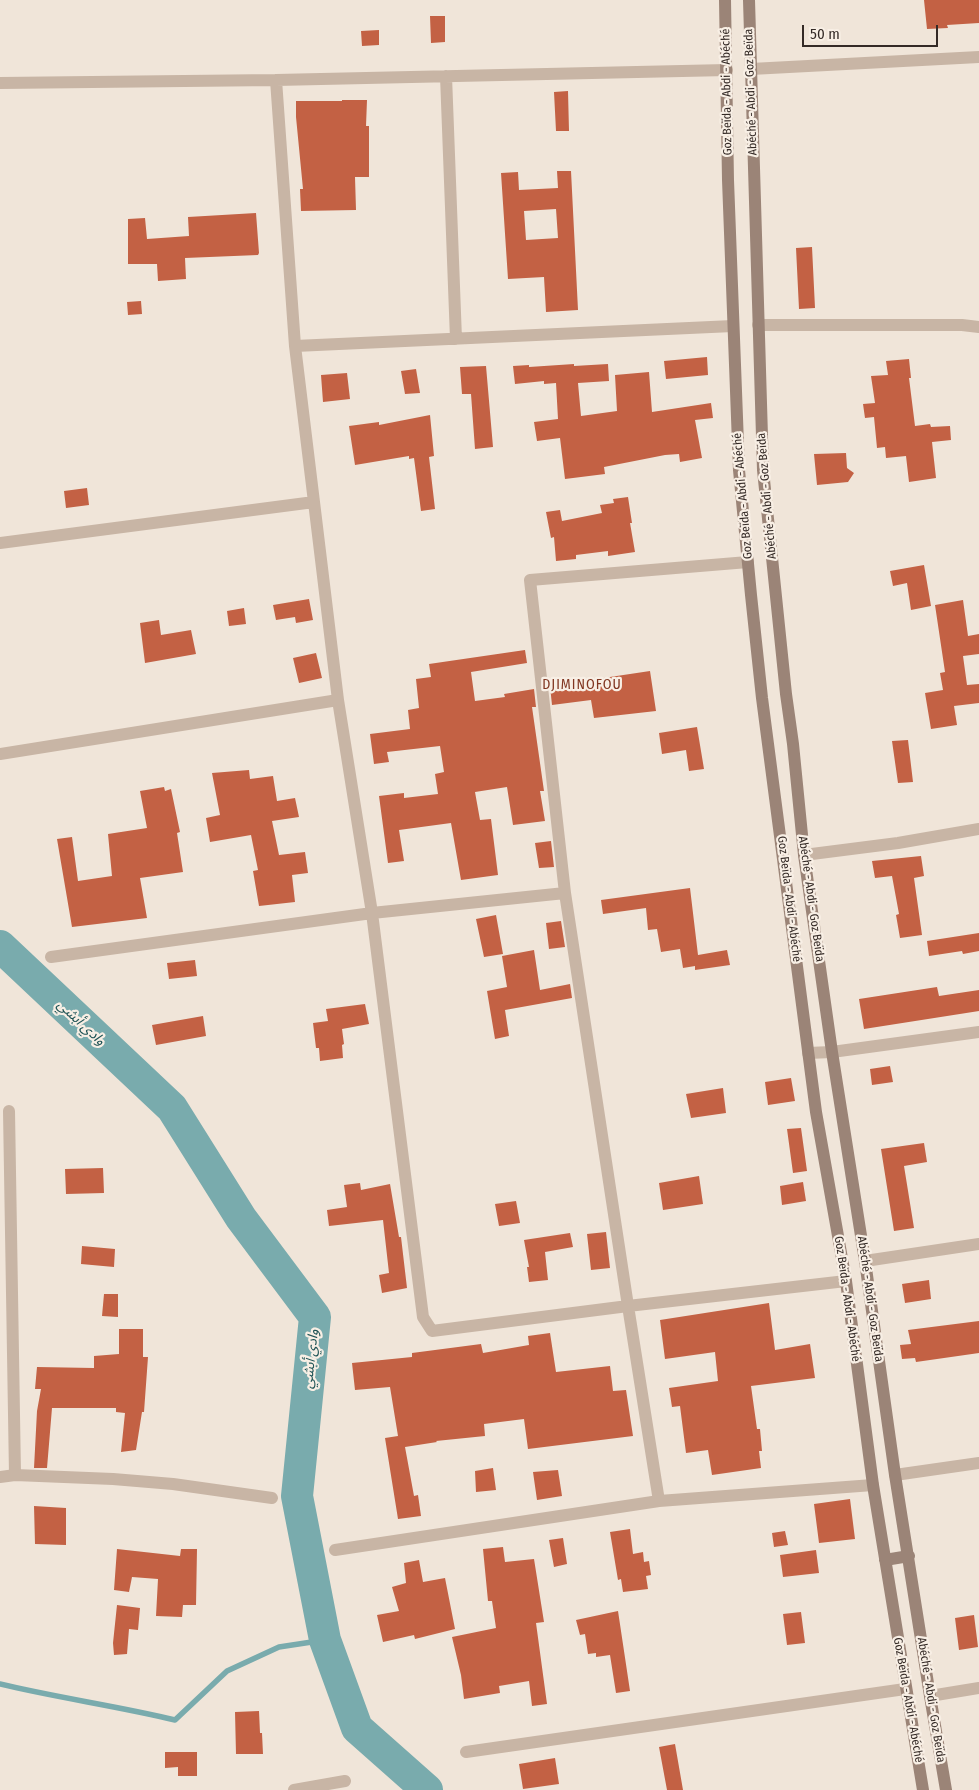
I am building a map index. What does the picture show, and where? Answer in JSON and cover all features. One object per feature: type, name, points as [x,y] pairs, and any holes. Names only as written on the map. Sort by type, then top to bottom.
[{"type":"main road","name":"Goz Beïda - Abdi - Abéché","points":[[725,0],[733,326],[739,470],[762,698],[816,1112],[846,1281],[873,1485],[923,1790]]},
{"type":"main road","name":"Abéché - Abdi - Goz Beïda","points":[[749,0],[763,470],[786,694],[804,855],[832,1052],[865,1261],[895,1475],[946,1790]]},
{"type":"main road","points":[[726,19],[749,18]]},
{"type":"main road","points":[[762,698],[786,694]]},
{"type":"main road","points":[[885,1560],[909,1556]]},
{"type":"street","points":[[751,68],[979,57]]},
{"type":"street","points":[[0,83],[276,80],[727,70]]},
{"type":"street","points":[[446,76],[456,339]]},
{"type":"street","points":[[276,80],[295,346],[338,700],[372,913],[422,1317],[432,1331],[446,1330],[628,1306],[846,1281]]},
{"type":"street","points":[[758,325],[962,324],[979,327]]},
{"type":"street","points":[[295,346],[733,326]]},
{"type":"street","points":[[0,543],[314,502]]},
{"type":"street","points":[[659,1501],[565,893],[530,580],[748,562]]},
{"type":"street","points":[[0,754],[338,700]]},
{"type":"street","points":[[804,855],[898,843],[979,829]]},
{"type":"street","points":[[51,957],[372,913],[565,893]]},
{"type":"street","points":[[808,1053],[832,1052],[979,1032]]},
{"type":"street","points":[[9,1111],[5,1231],[15,1475]]},
{"type":"street","points":[[865,1261],[979,1244]]},
{"type":"street","points":[[895,1475],[979,1462]]},
{"type":"street","points":[[0,1477],[15,1475],[113,1479],[173,1484],[272,1498]]},
{"type":"street","points":[[335,1550],[659,1501],[873,1485]]},
{"type":"street","points":[[930,1696],[979,1688]]},
{"type":"street","points":[[466,1752],[905,1689]]},
{"type":"street","points":[[294,1790],[345,1781]]},
{"type":"building","points":[[924,0],[979,0],[979,23],[947,25],[948,28],[927,29]]},
{"type":"building","points":[[430,16],[445,16],[445,42],[431,43]]},
{"type":"building","points":[[379,30],[379,45],[362,46],[361,31]]},
{"type":"building","points":[[568,91],[569,131],[556,131],[554,92]]},
{"type":"building","points":[[367,100],[366,126],[369,126],[369,177],[355,177],[356,210],[301,211],[300,189],[303,189],[296,101]]},
{"type":"building","points":[[557,171],[571,171],[578,310],[546,312],[544,277],[508,279],[501,173],[518,172],[519,190],[558,188]],"holes":[[[556,209],[558,238],[526,240],[524,211]]]},
{"type":"building","points":[[256,213],[258,255],[185,258],[186,279],[158,281],[157,264],[128,264],[128,219],[145,218],[147,239],[189,236],[188,217]]},
{"type":"building","points":[[812,247],[815,308],[799,309],[796,248]]},
{"type":"building","points":[[141,301],[142,314],[128,315],[127,302]]},
{"type":"building","points":[[707,357],[708,375],[666,379],[664,361]]},
{"type":"building","points":[[909,359],[911,378],[909,378],[915,426],[930,424],[931,427],[950,426],[951,440],[932,442],[936,478],[909,482],[906,456],[886,458],[885,447],[877,448],[874,417],[865,418],[863,404],[875,403],[871,376],[888,375],[886,361]]},
{"type":"building","points":[[574,364],[574,366],[608,364],[609,381],[578,383],[581,416],[617,411],[615,375],[649,372],[652,412],[711,403],[713,418],[695,420],[702,458],[680,462],[679,454],[665,455],[604,467],[605,474],[565,479],[560,438],[537,441],[534,422],[558,419],[556,383],[544,384],[544,381],[515,384],[513,366],[529,365],[529,367]]},
{"type":"building","points":[[486,366],[493,447],[475,449],[471,394],[462,394],[460,367]]},
{"type":"building","points":[[416,369],[420,393],[405,394],[401,371]]},
{"type":"building","points":[[347,373],[350,399],[323,402],[321,375]]},
{"type":"building","points":[[430,415],[434,456],[429,457],[435,509],[421,511],[414,458],[409,459],[409,456],[355,465],[349,426],[379,422],[379,425]]},
{"type":"building","points":[[846,453],[847,468],[854,473],[848,482],[817,485],[814,454]]},
{"type":"building","points":[[87,488],[89,505],[66,508],[64,491]]},
{"type":"building","points":[[628,497],[635,552],[608,556],[608,551],[576,555],[576,559],[556,561],[554,537],[551,538],[546,512],[560,510],[562,521],[602,513],[600,505],[614,503],[613,499]]},
{"type":"building","points":[[924,565],[931,606],[911,610],[907,583],[893,586],[890,571]]},
{"type":"building","points":[[309,599],[313,620],[296,623],[295,617],[276,620],[273,605]]},
{"type":"building","points":[[963,600],[968,636],[979,634],[979,654],[963,656],[967,685],[979,684],[979,703],[954,706],[957,725],[931,729],[925,693],[943,690],[940,673],[945,672],[935,605]]},
{"type":"building","points":[[244,608],[246,624],[229,626],[227,611]]},
{"type":"building","points":[[159,620],[161,635],[191,630],[196,654],[145,663],[140,623]]},
{"type":"building","points":[[525,650],[527,663],[471,672],[475,701],[505,697],[504,694],[534,689],[536,707],[532,707],[544,791],[540,791],[545,821],[513,825],[507,787],[475,792],[480,820],[491,819],[498,875],[461,880],[451,823],[399,830],[404,861],[388,863],[379,796],[404,793],[404,798],[438,794],[435,774],[444,772],[440,746],[387,752],[389,762],[374,764],[370,734],[410,729],[408,710],[419,708],[416,679],[431,677],[429,664]]},
{"type":"building","points":[[316,653],[322,678],[299,683],[293,658]]},
{"type":"building","points":[[650,671],[656,711],[594,718],[591,700],[552,705],[550,686]]},
{"type":"building","points":[[697,727],[704,769],[689,771],[686,750],[662,754],[659,733]]},
{"type":"building","points":[[908,740],[913,782],[898,783],[892,741]]},
{"type":"building","points":[[249,770],[250,779],[273,776],[277,801],[295,798],[299,817],[272,821],[279,855],[305,852],[308,873],[292,875],[295,902],[259,906],[253,871],[258,870],[251,835],[210,842],[206,818],[220,815],[212,773]]},
{"type":"building","points":[[164,787],[165,791],[171,789],[180,832],[177,833],[183,872],[140,878],[147,918],[72,927],[57,839],[72,837],[78,881],[112,876],[108,834],[147,828],[140,791]]},
{"type":"building","points":[[551,841],[554,867],[539,868],[535,843]]},
{"type":"building","points":[[921,856],[924,876],[914,878],[922,935],[900,938],[896,915],[899,914],[892,876],[875,878],[872,861]]},
{"type":"building","points":[[690,888],[698,955],[727,950],[730,965],[695,970],[695,966],[683,968],[680,949],[661,952],[657,929],[648,930],[646,908],[603,914],[601,900]]},
{"type":"building","points":[[496,915],[503,954],[484,957],[476,919]]},
{"type":"building","points":[[561,921],[565,947],[549,949],[546,923]]},
{"type":"building","points":[[979,933],[979,951],[963,954],[962,951],[929,956],[927,941]]},
{"type":"building","points":[[534,950],[540,990],[570,984],[572,998],[505,1010],[509,1036],[495,1039],[487,991],[507,987],[502,956]]},
{"type":"building","points":[[195,960],[197,976],[169,979],[167,963]]},
{"type":"building","points":[[937,987],[939,996],[979,990],[979,1011],[864,1029],[859,999]]},
{"type":"building","points":[[365,1004],[369,1024],[342,1029],[343,1058],[320,1061],[319,1048],[316,1048],[313,1023],[328,1021],[326,1009]]},
{"type":"building","points":[[203,1016],[206,1036],[156,1045],[152,1025]]},
{"type":"building","points":[[890,1066],[893,1082],[872,1085],[870,1069]]},
{"type":"building","points":[[791,1078],[795,1101],[768,1105],[765,1082]]},
{"type":"building","points":[[723,1088],[726,1113],[691,1118],[686,1094]]},
{"type":"building","points":[[801,1128],[807,1171],[793,1173],[787,1129]]},
{"type":"building","points":[[924,1143],[927,1162],[904,1166],[914,1228],[894,1231],[881,1149]]},
{"type":"building","points":[[103,1168],[104,1193],[66,1194],[65,1169]]},
{"type":"building","points":[[699,1176],[703,1204],[663,1210],[659,1183]]},
{"type":"building","points":[[803,1182],[806,1201],[782,1205],[780,1186]]},
{"type":"building","points":[[360,1183],[361,1190],[390,1184],[399,1237],[401,1237],[407,1288],[382,1293],[379,1275],[389,1273],[383,1220],[329,1226],[327,1210],[347,1207],[344,1185]]},
{"type":"building","points":[[516,1201],[520,1223],[499,1226],[495,1204]]},
{"type":"building","points":[[606,1232],[610,1268],[591,1270],[587,1234]]},
{"type":"building","points":[[570,1233],[573,1247],[545,1252],[548,1280],[529,1282],[527,1267],[529,1267],[524,1240]]},
{"type":"building","points":[[82,1246],[115,1249],[114,1267],[81,1264]]},
{"type":"building","points":[[929,1280],[931,1299],[905,1303],[902,1284]]},
{"type":"building","points":[[104,1294],[118,1294],[118,1317],[102,1316]]},
{"type":"building","points":[[769,1303],[775,1350],[810,1344],[815,1378],[751,1386],[757,1429],[760,1429],[762,1451],[759,1451],[761,1468],[712,1475],[708,1450],[686,1453],[680,1406],[672,1407],[669,1388],[718,1381],[715,1352],[665,1359],[660,1320]]},
{"type":"building","points":[[979,1321],[979,1353],[916,1362],[915,1358],[902,1359],[900,1345],[911,1344],[908,1330]]},
{"type":"building","points":[[119,1329],[143,1329],[143,1357],[148,1357],[144,1412],[142,1412],[136,1450],[121,1452],[125,1413],[116,1412],[116,1408],[52,1408],[47,1468],[34,1468],[37,1411],[41,1389],[35,1389],[37,1367],[94,1368],[94,1356],[119,1354]]},
{"type":"building","points":[[550,1333],[556,1372],[610,1366],[613,1391],[626,1390],[633,1436],[528,1449],[524,1419],[484,1424],[485,1436],[436,1441],[405,1447],[414,1496],[418,1495],[421,1516],[398,1519],[385,1438],[398,1436],[390,1387],[355,1390],[352,1363],[412,1357],[412,1353],[481,1344],[483,1353],[529,1345],[528,1336]]},
{"type":"building","points":[[493,1468],[496,1490],[476,1492],[475,1471]]},
{"type":"building","points":[[558,1470],[562,1496],[537,1500],[533,1472]]},
{"type":"building","points":[[850,1499],[855,1539],[819,1543],[814,1504]]},
{"type":"building","points":[[34,1506],[66,1508],[66,1545],[35,1544]]},
{"type":"building","points":[[630,1529],[633,1554],[643,1552],[644,1562],[649,1561],[651,1575],[646,1576],[648,1589],[623,1592],[621,1579],[618,1580],[610,1532]]},
{"type":"building","points":[[785,1531],[788,1545],[774,1547],[772,1533]]},
{"type":"building","points":[[563,1538],[567,1564],[554,1567],[549,1540]]},
{"type":"building","points":[[503,1547],[505,1562],[534,1559],[544,1622],[536,1623],[547,1704],[532,1706],[529,1681],[499,1686],[500,1693],[464,1699],[461,1675],[452,1637],[496,1628],[492,1601],[488,1601],[483,1549]]},
{"type":"building","points":[[117,1549],[180,1556],[181,1549],[197,1549],[196,1605],[183,1605],[182,1617],[156,1616],[158,1579],[132,1577],[129,1592],[114,1590]]},
{"type":"building","points":[[816,1550],[819,1573],[783,1577],[780,1555]]},
{"type":"building","points":[[419,1560],[423,1582],[445,1578],[455,1629],[415,1639],[414,1635],[383,1642],[377,1615],[399,1611],[392,1587],[406,1583],[404,1563]]},
{"type":"building","points":[[117,1605],[140,1608],[138,1630],[129,1629],[127,1654],[114,1655],[113,1643]]},
{"type":"building","points":[[618,1611],[630,1691],[616,1693],[610,1655],[596,1657],[596,1653],[588,1654],[585,1634],[580,1635],[576,1620]]},
{"type":"building","points":[[801,1612],[805,1643],[787,1645],[783,1614]]},
{"type":"building","points":[[974,1615],[978,1647],[959,1650],[955,1618]]},
{"type":"building","points":[[259,1711],[263,1754],[236,1754],[235,1712]]},
{"type":"building","points":[[675,1744],[683,1790],[667,1790],[659,1747]]},
{"type":"building","points":[[165,1752],[197,1752],[197,1776],[178,1776],[178,1767],[165,1768]]},
{"type":"building","points":[[555,1758],[559,1784],[523,1789],[519,1764]]},
{"type":"waterway","name":"وادي أبشي","points":[[0,946],[172,1108],[241,1218],[315,1317],[297,1496],[325,1640],[357,1728],[427,1790]]},
{"type":"waterway","points":[[0,1684],[175,1720],[227,1671],[279,1647],[325,1640]]},
{"type":"district","name":"DJIMINOFOU","points":[[582,685]]}]
